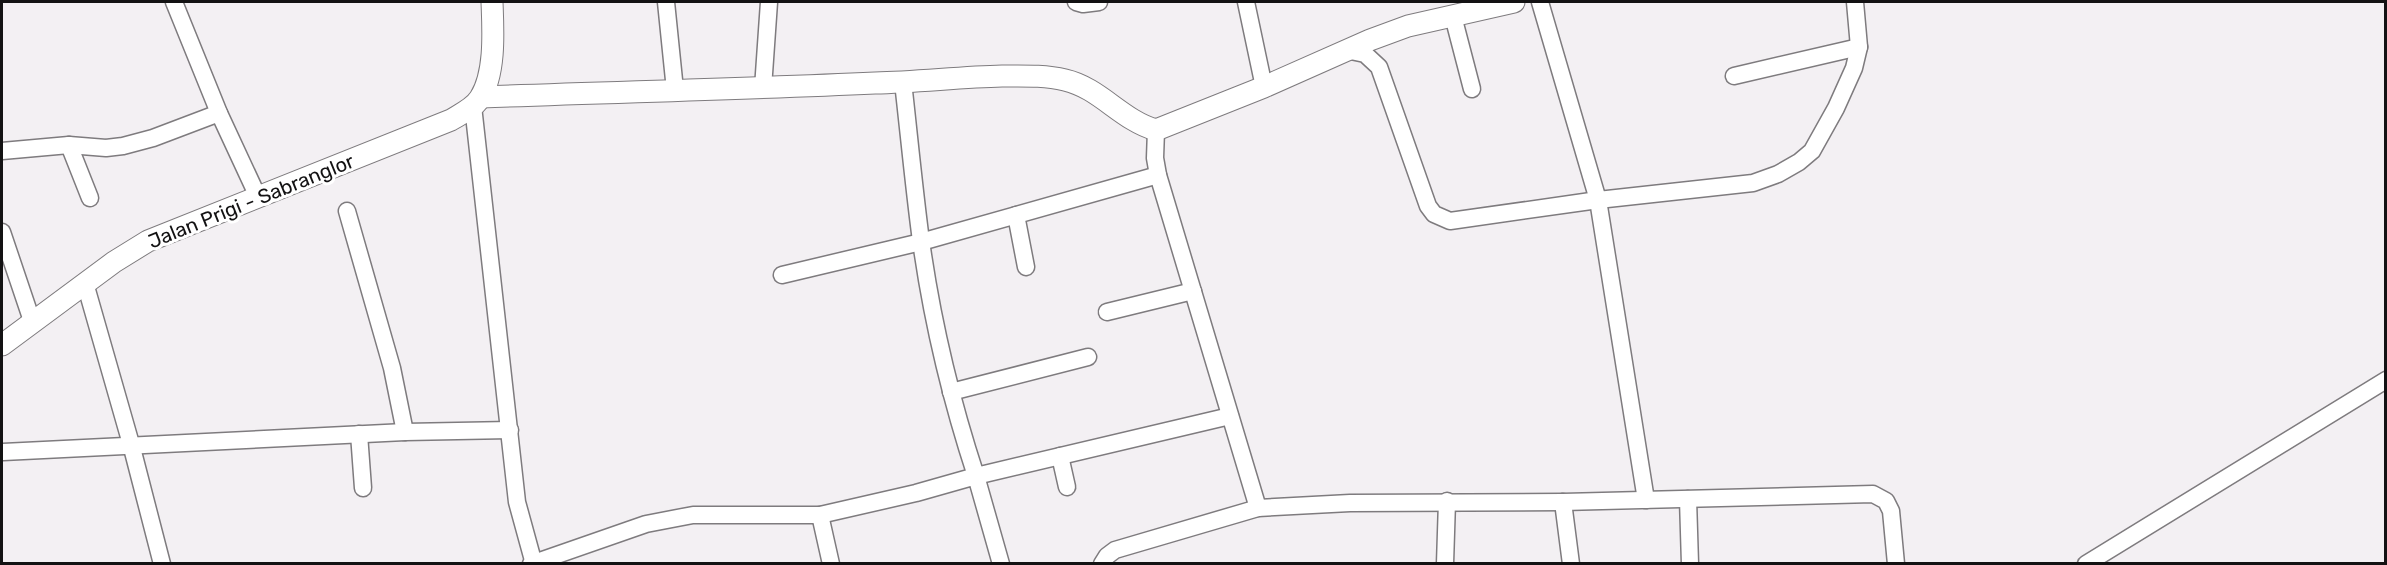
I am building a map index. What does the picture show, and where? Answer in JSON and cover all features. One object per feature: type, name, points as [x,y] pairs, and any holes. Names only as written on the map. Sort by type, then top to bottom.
[{"type":"street","points":[[174,2],[219,114],[258,197]]},
{"type":"street","points":[[492,2],[493,42],[489,72],[477,101],[517,502],[533,563],[646,524],[693,515],[820,515],[1230,416]]},
{"type":"street","points":[[666,2],[675,90]]},
{"type":"street","points":[[753,88],[769,2]]},
{"type":"street","points":[[1076,2],[1083,4],[1099,2]]},
{"type":"street","points":[[1246,2],[1264,87]]},
{"type":"street","points":[[477,101],[675,90],[903,82],[962,77],[1049,77],[1068,81],[1090,90],[1134,122],[1156,130],[1408,26],[1514,2]]},
{"type":"street","points":[[1540,2],[1598,200],[1646,500]]},
{"type":"street","points":[[1346,50],[1365,54],[1379,67],[1428,206],[1443,219],[1450,220],[1598,200],[1753,183],[1778,174],[1799,162],[1812,151],[1836,108],[1854,68],[1859,47],[1855,2]]},
{"type":"street","points":[[1453,16],[1472,89]]},
{"type":"street","points":[[1734,76],[1859,47]]},
{"type":"street","points":[[903,82],[921,242],[951,392],[1001,564]]},
{"type":"street","name":"Jalan Prigi - Sabranglor","points":[[2,345],[85,283],[148,241],[451,120],[477,101]]},
{"type":"street","points":[[2,151],[69,145],[97,148],[123,146],[153,138],[219,114]]},
{"type":"street","points":[[1156,130],[1155,158],[1158,175],[1258,508]]},
{"type":"street","points":[[69,145],[90,198]]},
{"type":"street","points":[[782,274],[921,242],[1158,175]]},
{"type":"street","points":[[347,212],[393,368],[405,432]]},
{"type":"street","points":[[1016,214],[1026,267]]},
{"type":"street","points":[[2,232],[33,321]]},
{"type":"street","points":[[85,283],[132,444],[162,564]]},
{"type":"street","points":[[1107,312],[1193,291]]},
{"type":"street","points":[[951,392],[1088,357]]},
{"type":"street","points":[[2086,564],[2385,380]]},
{"type":"street","points":[[3,452],[132,444],[510,429]]},
{"type":"street","points":[[359,434],[363,488]]},
{"type":"street","points":[[1060,456],[1067,487]]},
{"type":"street","points":[[1102,564],[1115,550],[1258,508],[1350,503],[1563,502],[1874,494],[1886,501],[1891,511],[1896,564]]},
{"type":"street","points":[[1688,499],[1690,564]]},
{"type":"street","points":[[1445,564],[1447,501]]},
{"type":"street","points":[[1563,502],[1571,564]]},
{"type":"street","points":[[820,515],[831,564]]}]
